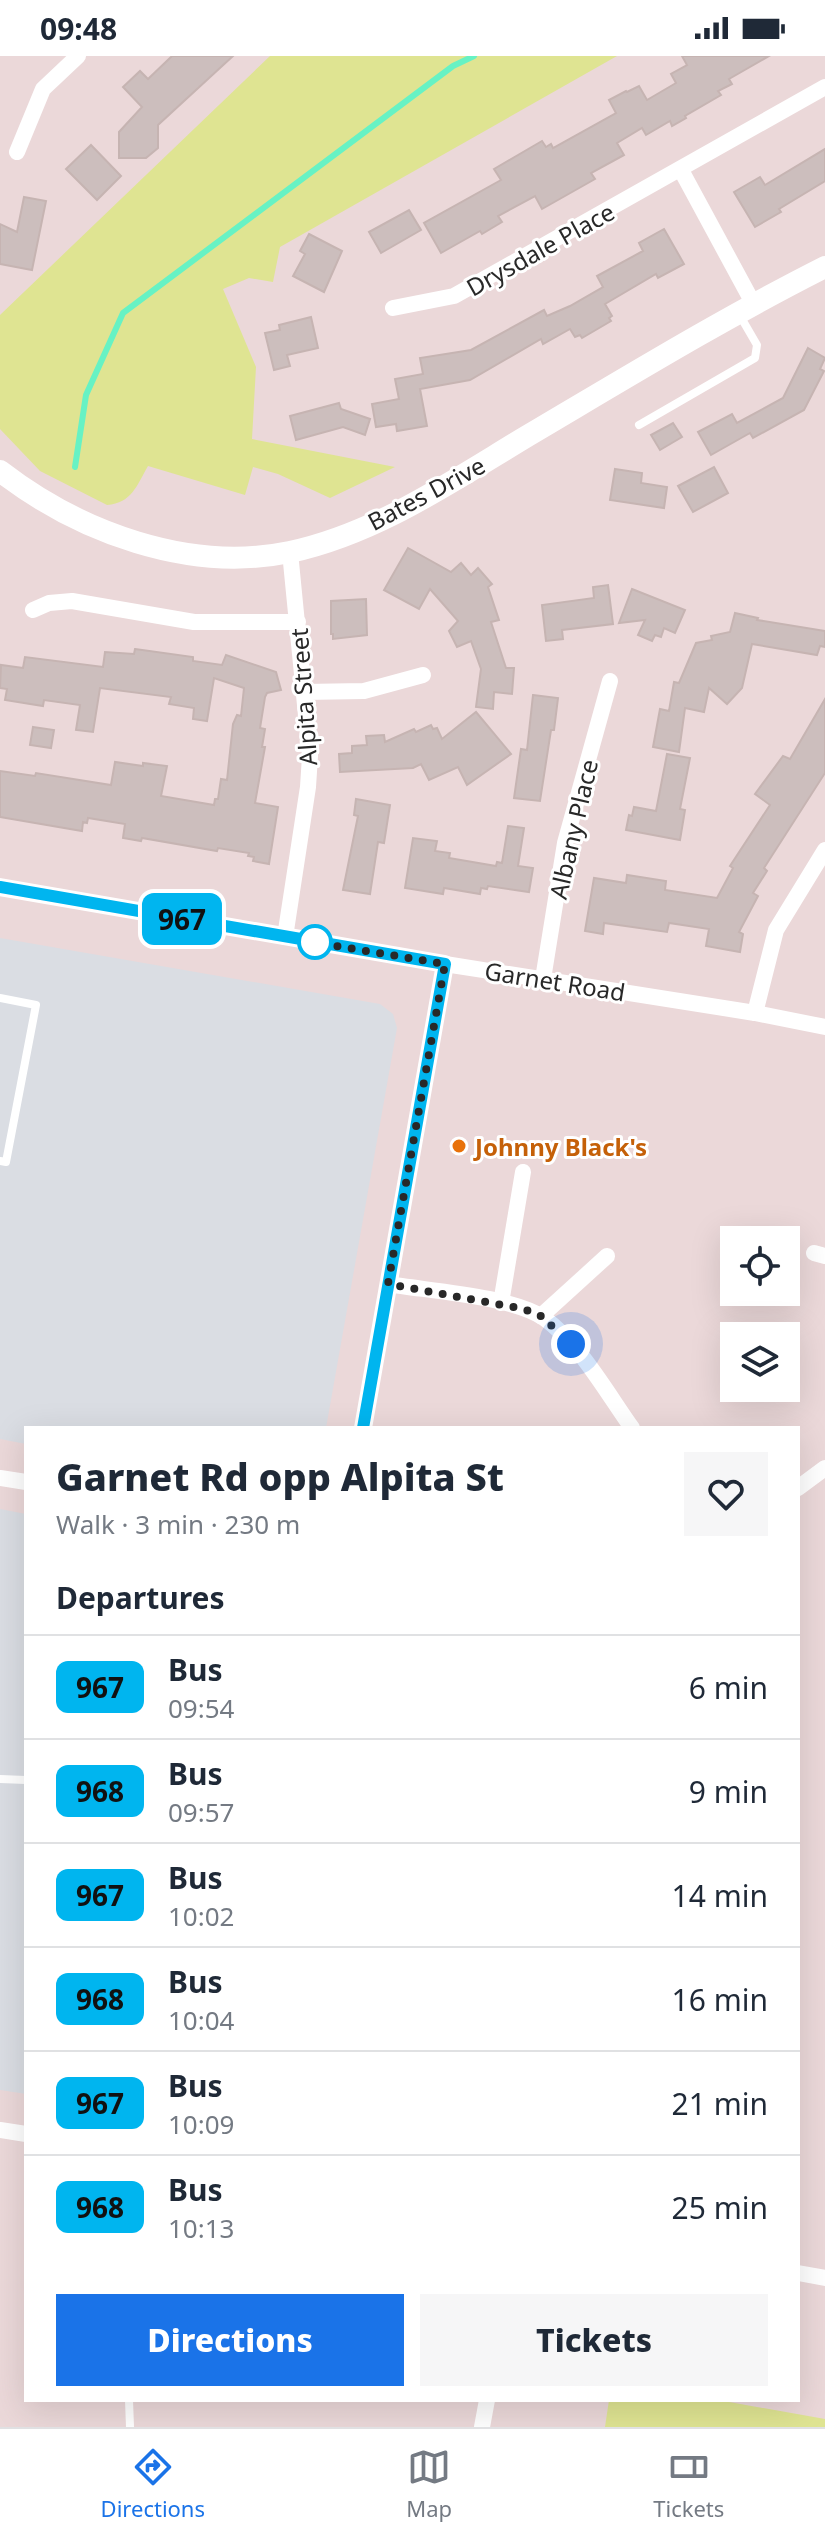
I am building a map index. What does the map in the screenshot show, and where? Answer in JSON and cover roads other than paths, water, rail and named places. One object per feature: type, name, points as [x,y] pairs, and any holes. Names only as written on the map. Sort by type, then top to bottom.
[{"type":"main road","name":"Bates Drive","points":[[0,471],[31,495],[79,521],[160,547],[240,558],[290,552],[383,519],[746,308],[825,267]]},
{"type":"street","points":[[17,152],[43,89],[78,56]]},
{"type":"street","name":"Drysdale Place","points":[[393,308],[454,296],[825,87]]},
{"type":"street","points":[[681,170],[746,308]]},
{"type":"street","name":"Alpita Street","points":[[285,937],[310,770],[290,552]]},
{"type":"street","points":[[33,610],[49,603],[72,601],[194,622],[298,622]]},
{"type":"street","points":[[304,692],[364,691],[423,675]]},
{"type":"street","name":"Albany Place","points":[[543,979],[565,843],[610,681]]},
{"type":"street","points":[[755,1013],[776,930],[825,850]]},
{"type":"street","name":"Garnet Road","points":[[0,887],[825,1027]]},
{"type":"street","points":[[363,1426],[445,964]]},
{"type":"street","points":[[501,1303],[523,1172]]},
{"type":"street","points":[[541,1316],[607,1256]]},
{"type":"street","points":[[388,1284],[501,1303],[541,1316],[571,1344],[631,1426]]},
{"type":"street","points":[[800,1487],[825,1468]]},
{"type":"street","points":[[0,1478],[24,1482]]},
{"type":"street","points":[[0,2130],[24,2134]]},
{"type":"street","points":[[800,2273],[825,2278]]},
{"type":"street","points":[[482,2427],[487,2402]]},
{"type":"lane","points":[[639,425],[755,358],[757,345],[746,308]]},
{"type":"lane","points":[[0,998],[36,1005],[6,1162],[0,1161]]},
{"type":"lane","points":[[0,1779],[24,1780]]},
{"type":"lane","points":[[129,2402],[130,2427]]},
{"type":"waterway","points":[[75,467],[86,395],[123,313],[453,66],[474,56]]},
{"type":"place","name":"Johnny Black's","points":[[459,1146]]}]
